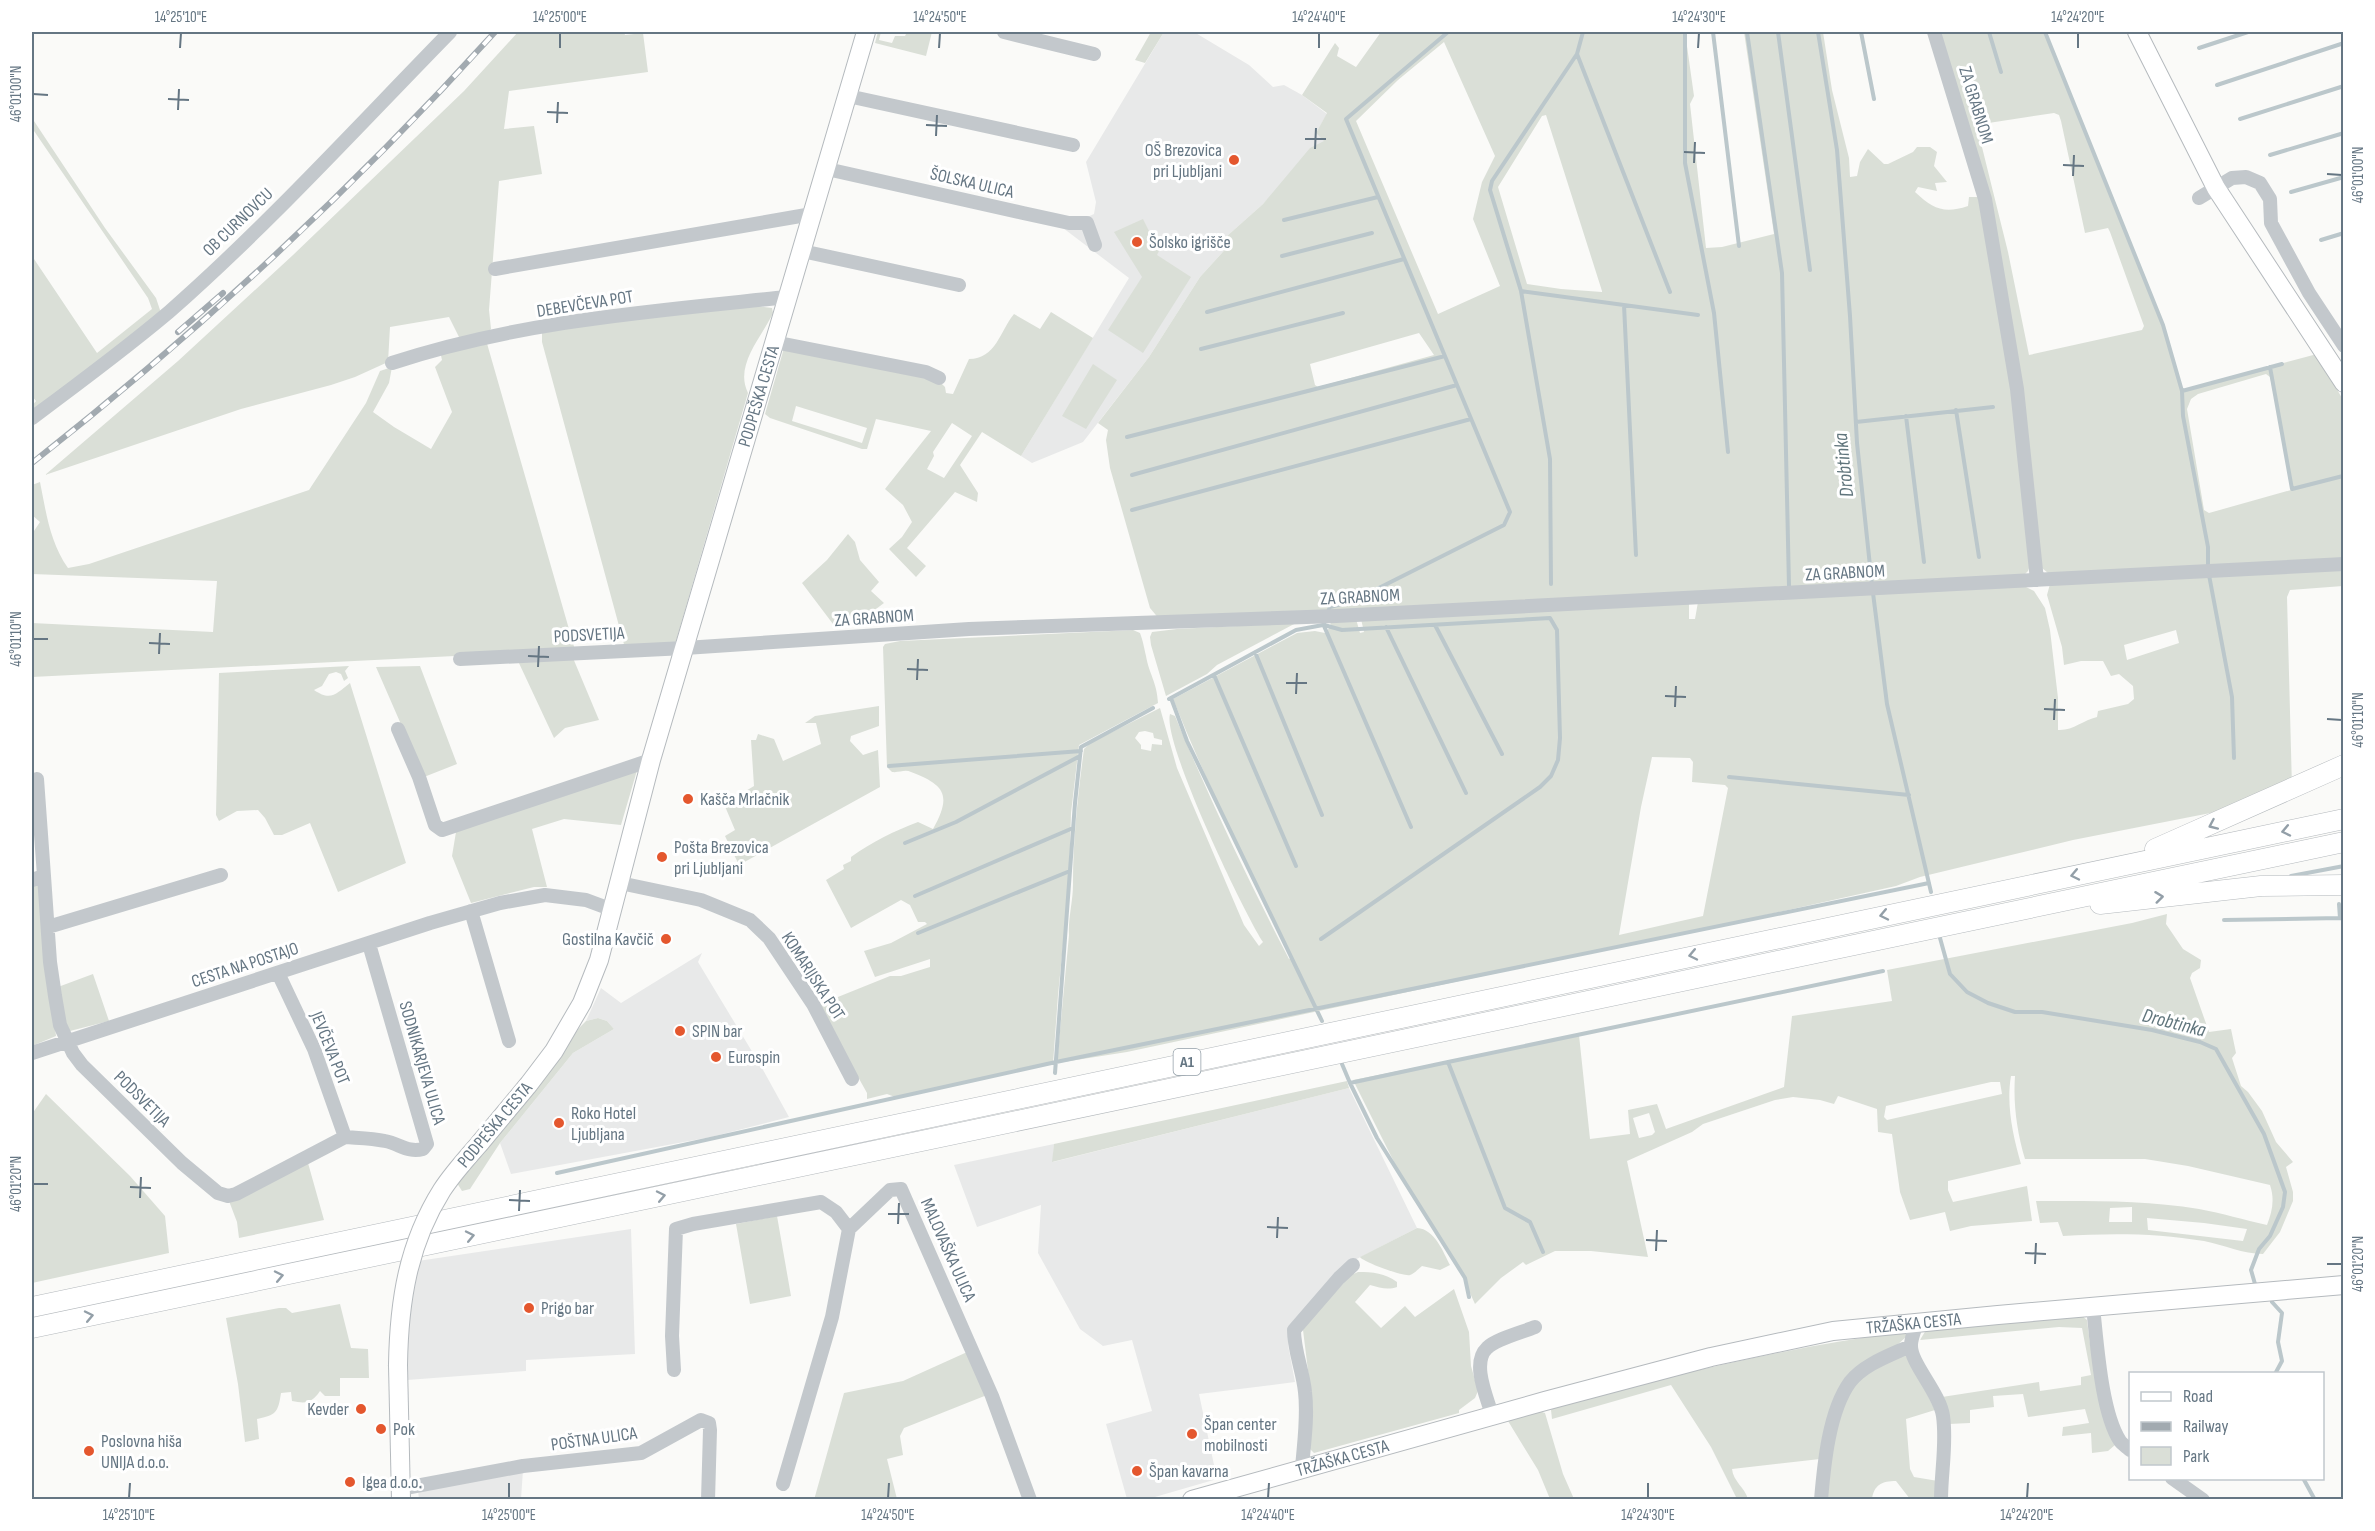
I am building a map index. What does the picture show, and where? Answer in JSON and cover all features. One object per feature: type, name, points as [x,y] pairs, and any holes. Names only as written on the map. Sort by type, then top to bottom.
[{"type":"highway","points":[[2102,869],[2197,832],[2343,765]]},
{"type":"highway","name":"A1","points":[[32,1307],[2343,819]]},
{"type":"highway","name":"A1","points":[[32,1328],[2343,842]]},
{"type":"highway","points":[[1975,918],[2260,886],[2343,885]]},
{"type":"main road","name":"PODPEŠKA CESTA","points":[[401,1494],[398,1365],[400,1304],[418,1234],[443,1188],[530,1084],[570,1025],[589,987],[613,910],[651,760],[866,32]]},
{"type":"main road","points":[[2136,32],[2216,188],[2343,383]]},
{"type":"main road","name":"TRŽAŠKA CESTA","points":[[1203,1498],[1492,1415],[1711,1357],[1833,1331],[2092,1306],[2343,1286]]},
{"type":"street","name":"OB CURNOVCU","points":[[32,418],[167,313],[219,266],[450,32]]},
{"type":"street","points":[[1004,32],[1095,54]]},
{"type":"street","name":"ZA GRABNOM","points":[[1934,32],[1985,200],[2017,389],[2037,580]]},
{"type":"street","points":[[848,96],[1073,146]]},
{"type":"street","name":"ŠOLSKA ULICA","points":[[827,169],[1069,223],[1087,223],[1095,245]]},
{"type":"street","points":[[2199,198],[2232,178],[2246,177],[2260,183],[2270,199],[2271,223],[2309,292],[2343,346]]},
{"type":"street","points":[[495,269],[813,214]]},
{"type":"street","points":[[801,251],[959,285]]},
{"type":"street","name":"DEBEVČEVA POT","points":[[392,363],[486,337],[585,319],[787,297]]},
{"type":"street","points":[[774,342],[926,372],[939,378]]},
{"type":"street","name":"ZA GRABNOM","points":[[685,648],[969,629],[1316,617],[2343,564]]},
{"type":"street","name":"PODSVETIJA","points":[[460,659],[685,648]]},
{"type":"street","points":[[398,729],[419,777],[435,825],[441,830],[651,760]]},
{"type":"street","name":"PODSVETIJA","points":[[37,779],[38,878],[48,927],[55,996],[60,1025],[82,1065],[182,1163],[218,1193],[228,1196],[236,1194],[345,1137]]},
{"type":"street","points":[[48,927],[220,875]]},
{"type":"street","name":"KOMARIJSKA POT","points":[[620,884],[701,900],[750,920],[769,938],[813,1004],[852,1079]]},
{"type":"street","name":"CESTA NA POSTAJO","points":[[32,1053],[471,911],[544,895],[586,900],[613,910]]},
{"type":"street","points":[[471,911],[509,1041]]},
{"type":"street","name":"SODNIKARJEVA ULICA","points":[[345,1137],[387,1141],[416,1151],[423,1149],[427,1144],[369,944]]},
{"type":"street","name":"JEVČEVA POT","points":[[278,973],[314,1049],[345,1137]]},
{"type":"street","name":"MALOVAŠKA ULICA","points":[[849,1229],[890,1190],[901,1189],[992,1396],[1030,1500]]},
{"type":"street","points":[[674,1370],[672,1336],[676,1229],[693,1224],[821,1202],[836,1212],[849,1229],[832,1317],[783,1484]]},
{"type":"street","points":[[1302,1468],[1307,1411],[1294,1330],[1338,1278],[1353,1265]]},
{"type":"street","points":[[2092,1306],[2100,1367],[2110,1416],[2120,1442],[2129,1449]]},
{"type":"street","points":[[1917,1323],[1910,1346],[1940,1402],[1943,1414],[1941,1500]]},
{"type":"street","points":[[1492,1415],[1479,1368],[1482,1355],[1488,1346],[1535,1327]]},
{"type":"street","points":[[1821,1500],[1824,1468],[1837,1409],[1851,1382],[1879,1361],[1910,1346]]},
{"type":"street","name":"POŠTNA ULICA","points":[[401,1494],[523,1466],[641,1453],[701,1420],[709,1423],[710,1430],[708,1500]]},
{"type":"street","points":[[2173,1480],[2203,1500]]},
{"type":"shaded area","points":[[1164,32],[1194,32],[1249,65],[1273,87],[1284,85],[1302,95],[1327,114],[1316,133],[1325,141],[1263,204],[1227,236],[1231,243],[1200,277],[1149,357],[1083,442],[1032,463],[1021,456],[1129,278],[1063,228],[1094,214],[1096,202],[1086,162]]},
{"type":"shaded area","points":[[702,953],[698,962],[789,1117],[711,1137],[511,1174],[500,1143],[573,1053],[614,1029],[607,1021],[598,1018],[586,1021],[601,988],[621,1003]]},
{"type":"shaded area","points":[[1349,1088],[1417,1228],[1345,1265],[1289,1330],[1288,1345],[1295,1382],[1199,1394],[1217,1479],[1148,1499],[1127,1499],[1106,1424],[1152,1411],[1132,1340],[1103,1346],[1080,1329],[1038,1253],[1041,1205],[977,1227],[954,1165],[1054,1144],[1053,1162]]},
{"type":"shaded area","points":[[631,1229],[635,1354],[526,1360],[526,1371],[407,1380],[407,1312],[418,1261]]},
{"type":"shaded area","points":[[523,1470],[521,1499],[419,1499],[418,1491]]},
{"type":"green space","points":[[518,32],[624,32],[625,35],[643,33],[648,72],[509,91],[504,129],[534,126],[542,174],[499,181],[489,310],[491,329],[488,332],[460,339],[449,317],[390,327],[388,362],[355,377],[241,409],[45,475],[178,361],[293,255],[464,91]]},
{"type":"green space","points":[[878,32],[881,32],[879,40],[892,43],[895,36],[905,36],[907,32],[932,32],[926,56],[875,43]]},
{"type":"green space","points":[[1151,32],[1164,32],[1145,63],[1135,60]]},
{"type":"green space","points":[[1381,32],[1685,32],[1694,96],[1690,104],[1706,248],[1722,247],[1774,234],[1744,32],[1823,32],[1832,90],[1849,158],[1850,177],[1857,176],[1860,162],[1868,149],[1884,164],[1888,164],[1913,152],[1917,147],[1930,147],[1937,152],[1934,166],[1947,182],[1935,183],[1937,191],[1918,187],[1915,192],[1933,206],[1945,210],[1968,206],[1969,197],[1979,197],[2008,357],[2031,562],[2028,571],[2021,578],[1160,620],[1150,608],[1110,468],[1106,440],[1108,430],[1098,423],[1149,357],[1200,277],[1231,243],[1227,236],[1263,204],[1310,148],[1324,141],[1316,133],[1327,113],[1302,95],[1335,43],[1339,48],[1337,56],[1356,67]],"holes":[[[1444,42],[1495,156],[1482,182],[1473,219],[1500,286],[1438,314],[1356,121],[1398,80]],[[1546,115],[1602,292],[1527,284],[1498,187],[1542,116]],[[1419,333],[1434,355],[1318,387],[1315,385],[1310,364]]]},
{"type":"green space","points":[[1941,32],[2044,32],[2152,295],[2183,390],[2317,354],[2343,400],[2343,560],[2048,573],[2042,568],[2017,356]],"holes":[[[2054,113],[2059,115],[2061,121],[2085,233],[2108,228],[2144,326],[2142,330],[2029,355],[2008,252],[1978,131],[1982,124]],[[2266,374],[2270,377],[2291,476],[2291,490],[2209,513],[2204,510],[2187,409],[2191,399],[2198,394]]]},
{"type":"green space","points":[[32,118],[105,228],[156,298],[161,313],[32,414],[32,406],[36,401],[32,396],[32,256],[97,353],[152,309],[148,298],[32,128]]},
{"type":"green space","points":[[1143,219],[1159,251],[1157,255],[1191,277],[1143,353],[1108,330],[1142,277],[1114,232]]},
{"type":"green space","points":[[756,306],[772,308],[773,313],[751,352],[744,372],[748,393],[676,641],[673,645],[625,648],[542,342],[542,331],[586,323]]},
{"type":"green space","points":[[1051,312],[1093,338],[1021,456],[982,432],[960,465],[978,493],[977,502],[955,492],[907,548],[926,566],[916,577],[889,549],[902,537],[912,522],[903,505],[885,489],[931,431],[876,419],[867,449],[862,449],[770,418],[765,414],[784,348],[937,379],[945,387],[946,393],[953,394],[969,359],[978,358],[991,349],[1014,314],[1040,329]],"holes":[[[796,406],[867,428],[862,443],[792,421]],[[952,423],[972,436],[944,478],[927,469],[934,456],[933,452]]]},
{"type":"green space","points":[[486,340],[575,650],[32,677],[32,623],[213,632],[217,581],[32,574],[32,534],[40,522],[32,515],[32,485],[40,482],[53,538],[68,568],[89,564],[309,490],[366,403],[380,371],[392,367],[389,383],[373,412],[431,449],[452,412],[435,367],[442,360],[440,351]]},
{"type":"green space","points":[[1093,364],[1117,380],[1086,429],[1062,416]]},
{"type":"green space","points":[[848,534],[855,542],[860,560],[879,582],[871,591],[884,603],[872,612],[836,628],[802,583],[827,560]]},
{"type":"green space","points":[[2343,569],[2343,586],[2290,590],[2287,597],[2292,788],[2241,807],[2073,840],[1920,877],[1896,886],[1721,925],[1127,1052],[1057,1063],[1073,891],[1076,816],[1084,749],[1090,743],[1160,708],[1177,768],[1244,925],[1259,946],[1263,942],[1239,898],[1191,791],[1178,757],[1171,731],[1170,714],[1175,716],[1244,869],[1289,959],[1291,958],[1215,797],[1173,699],[1297,633],[1315,631],[1325,633],[1331,621],[1356,619],[1360,633],[1364,632],[1361,619],[1689,603],[1689,619],[1695,619],[1698,602],[2022,585],[2034,591],[2045,608],[2050,630],[2058,698],[2058,730],[2063,730],[2097,717],[2098,711],[2128,704],[2134,699],[2133,686],[2119,674],[2111,676],[2103,661],[2081,661],[2064,665],[2062,647],[2047,595],[2050,584]],"holes":[[[2176,630],[2179,643],[2127,660],[2124,645]],[[1139,732],[1153,733],[1154,738],[1162,740],[1162,745],[1152,744],[1151,751],[1141,749],[1141,745],[1135,738]],[[1652,757],[1690,758],[1693,762],[1692,782],[1725,785],[1728,788],[1703,916],[1619,935]]]},
{"type":"green space","points":[[1296,623],[1217,665],[1207,674],[1166,696],[1151,645],[1152,632]]},
{"type":"green space","points":[[1133,630],[1140,633],[1158,703],[1079,745],[1071,813],[1069,885],[1053,1064],[895,1097],[887,1094],[867,1099],[867,1093],[818,1005],[890,976],[901,976],[930,967],[930,959],[875,977],[864,951],[891,943],[927,924],[918,922],[910,905],[901,900],[851,928],[826,880],[844,869],[843,865],[851,861],[851,857],[892,833],[918,822],[933,829],[942,808],[943,799],[938,787],[931,782],[909,771],[892,772],[887,767],[883,647],[885,644],[900,641]]},
{"type":"green space","points":[[573,658],[599,720],[565,728],[554,738],[518,661]]},
{"type":"green space","points":[[349,666],[345,671],[348,678],[344,681],[341,674],[336,672],[329,674],[322,686],[314,690],[329,696],[350,683],[406,863],[338,892],[310,823],[282,835],[274,835],[258,810],[237,811],[219,821],[216,815],[219,673]]},
{"type":"green space","points":[[420,666],[457,764],[424,777],[376,667]]},
{"type":"green space","points":[[879,706],[879,726],[851,736],[850,741],[863,755],[878,750],[880,787],[739,865],[725,836],[735,830],[724,804],[754,786],[751,740],[756,740],[758,734],[774,739],[783,761],[821,744],[816,723],[805,723],[815,716]]},
{"type":"green space","points":[[638,767],[621,825],[564,819],[532,829],[547,887],[534,887],[471,903],[452,856],[456,832]]},
{"type":"green space","points":[[39,881],[56,1036],[32,1046],[32,882]]},
{"type":"green space","points":[[2167,914],[2166,924],[2183,949],[2201,960],[2200,968],[2192,973],[2190,978],[2209,1032],[2231,1029],[2236,1053],[2232,1058],[2241,1086],[2262,1111],[2276,1142],[2293,1162],[2286,1167],[2293,1192],[2293,1201],[2280,1232],[2263,1254],[2169,1236],[2116,1234],[2063,1236],[2058,1222],[2040,1223],[2036,1201],[2118,1202],[2179,1206],[2267,1225],[2273,1201],[2270,1185],[2188,1166],[2145,1159],[2025,1159],[2016,1118],[2015,1076],[2011,1076],[2009,1098],[2011,1120],[2021,1164],[1948,1181],[1948,1190],[1953,1202],[2027,1186],[2032,1221],[1971,1226],[1950,1231],[1945,1212],[1910,1220],[1900,1192],[1892,1134],[1878,1132],[1877,1109],[1838,1096],[1834,1104],[1793,1097],[1775,1100],[1703,1124],[1692,1132],[1627,1161],[1648,1257],[1591,1251],[1555,1251],[1526,1265],[1523,1262],[1501,1278],[1475,1304],[1456,1262],[1399,1172],[1353,1080],[1579,1035],[1590,1139],[1630,1134],[1628,1110],[1657,1104],[1666,1129],[1784,1087],[1792,1016],[1892,1001],[1887,970],[2132,923]],"holes":[[[1991,1082],[2000,1082],[2002,1094],[1887,1120],[1884,1117],[1886,1106]],[[1649,1113],[1655,1132],[1639,1138],[1633,1118]],[[2132,1207],[2132,1222],[2109,1222],[2110,1208]],[[2147,1218],[2247,1229],[2243,1241],[2148,1230]]]},
{"type":"green space","points":[[93,974],[109,1021],[70,1031],[66,1026],[58,987]]},
{"type":"green space","points":[[598,1018],[607,1021],[614,1029],[573,1053],[500,1143],[470,1189],[462,1191],[457,1183],[553,1066],[579,1028],[586,1021]]},
{"type":"green space","points":[[1347,1081],[1349,1088],[1052,1162],[1054,1144]]},
{"type":"green space","points":[[46,1094],[130,1176],[165,1216],[169,1253],[32,1283],[32,1114]]},
{"type":"green space","points":[[308,1163],[324,1220],[239,1238],[237,1222],[229,1201]]},
{"type":"green space","points":[[777,1216],[791,1296],[750,1304],[736,1224]]},
{"type":"green space","points":[[1417,1228],[1429,1232],[1434,1237],[1450,1265],[1440,1270],[1422,1266],[1413,1274],[1406,1275],[1392,1272],[1360,1257]]},
{"type":"green space","points":[[1358,1272],[1379,1274],[1397,1282],[1397,1287],[1390,1288],[1370,1285],[1355,1302],[1381,1328],[1405,1306],[1415,1317],[1454,1289],[1469,1332],[1471,1366],[1478,1391],[1475,1398],[1459,1410],[1459,1413],[1314,1453],[1310,1449],[1313,1411],[1303,1330],[1306,1323],[1351,1275]]},
{"type":"green space","points":[[340,1304],[351,1348],[368,1349],[369,1378],[340,1378],[340,1396],[325,1396],[320,1391],[314,1398],[305,1402],[292,1401],[291,1392],[281,1393],[275,1412],[257,1419],[259,1439],[245,1442],[238,1384],[226,1318],[279,1308],[286,1308],[292,1313]]},
{"type":"green space","points":[[2082,1316],[2087,1320],[2090,1344],[2115,1445],[2108,1451],[2092,1453],[2091,1433],[2062,1436],[2063,1427],[2089,1423],[2085,1409],[2028,1417],[2023,1394],[1993,1396],[1994,1407],[1970,1410],[1970,1423],[1949,1424],[1942,1397],[2039,1382],[2040,1391],[2081,1385],[2081,1377],[2091,1375],[2082,1328],[2059,1327],[1920,1340],[1926,1330]]},
{"type":"green space","points":[[1905,1332],[1907,1336],[1895,1347],[1862,1366],[1820,1459],[1732,1469],[1734,1477],[1748,1499],[1737,1499],[1711,1447],[1671,1385],[1552,1419],[1553,1407],[1640,1384],[1772,1354]]},
{"type":"green space","points":[[969,1353],[987,1395],[904,1428],[900,1436],[903,1455],[887,1459],[897,1499],[814,1500],[844,1393],[903,1381]]},
{"type":"green space","points":[[1904,1355],[1909,1357],[1935,1410],[1906,1419],[1910,1469],[1914,1477],[1938,1481],[1938,1499],[1910,1499],[1896,1481],[1877,1487],[1872,1499],[1827,1500],[1834,1440],[1848,1396],[1866,1375]]},
{"type":"green space","points":[[1539,1411],[1545,1413],[1563,1474],[1574,1499],[1550,1499],[1538,1470],[1508,1421]]},
{"type":"waterway","points":[[1328,612],[1330,607],[1353,601],[1504,525],[1510,512],[1346,119],[1448,32]]},
{"type":"waterway","points":[[1551,584],[1550,459],[1521,291],[1490,190],[1492,181],[1577,54],[1583,32]]},
{"type":"waterway","points":[[1685,32],[1685,163],[1714,313],[1728,452]]},
{"type":"waterway","points":[[1713,32],[1739,246]]},
{"type":"waterway","points":[[1747,32],[1782,273],[1789,586]]},
{"type":"waterway","points":[[1778,32],[1810,270]]},
{"type":"waterway","name":"Drobtinka","points":[[1818,32],[1837,150],[1857,443],[1872,585]]},
{"type":"waterway","points":[[1861,32],[1874,99]]},
{"type":"waterway","points":[[1989,32],[2001,72]]},
{"type":"waterway","points":[[2045,32],[2163,325],[2182,391],[2183,416],[2208,547],[2208,568]]},
{"type":"waterway","points":[[2199,48],[2248,32]]},
{"type":"waterway","points":[[2217,85],[2344,43]]},
{"type":"waterway","points":[[1577,54],[1670,292]]},
{"type":"waterway","points":[[2240,119],[2344,86]]},
{"type":"waterway","points":[[2270,155],[2344,133]]},
{"type":"waterway","points":[[2291,192],[2344,177]]},
{"type":"waterway","points":[[1284,220],[1378,197]]},
{"type":"waterway","points":[[1282,256],[1372,233]]},
{"type":"waterway","points":[[2321,240],[2344,233]]},
{"type":"waterway","points":[[1207,312],[1404,259]]},
{"type":"waterway","points":[[1521,291],[1698,315]]},
{"type":"waterway","points":[[1624,305],[1636,555]]},
{"type":"waterway","points":[[1201,349],[1343,313]]},
{"type":"waterway","points":[[1127,437],[1445,356]]},
{"type":"waterway","points":[[2182,391],[2282,364]]},
{"type":"waterway","points":[[2270,367],[2292,489],[2343,476]]},
{"type":"waterway","points":[[1132,475],[1457,385]]},
{"type":"waterway","points":[[1856,422],[1993,407]]},
{"type":"waterway","points":[[1956,410],[1979,557]]},
{"type":"waterway","points":[[1906,416],[1924,562]]},
{"type":"waterway","points":[[1132,510],[1471,419]]},
{"type":"waterway","points":[[2209,575],[2232,697],[2234,758]]},
{"type":"waterway","name":"Drobtinka","points":[[1873,593],[1887,704],[1931,892]]},
{"type":"waterway","points":[[1321,939],[1540,787],[1551,776],[1558,760],[1560,738],[1557,630],[1550,618],[1342,630],[1324,625]]},
{"type":"waterway","points":[[1169,699],[1296,630],[1323,625],[1326,619]]},
{"type":"waterway","points":[[1435,625],[1502,754]]},
{"type":"waterway","points":[[1324,626],[1411,827]]},
{"type":"waterway","points":[[1386,627],[1466,793]]},
{"type":"waterway","points":[[1255,652],[1322,815]]},
{"type":"waterway","points":[[1214,675],[1296,866]]},
{"type":"waterway","points":[[1171,698],[1187,741],[1322,1021]]},
{"type":"waterway","points":[[1055,1073],[1081,747],[1153,708]]},
{"type":"waterway","points":[[889,766],[1081,751]]},
{"type":"waterway","points":[[905,843],[956,822],[1080,756]]},
{"type":"waterway","points":[[1729,777],[1909,795]]},
{"type":"waterway","points":[[915,896],[1073,828]]},
{"type":"waterway","points":[[2291,876],[2344,866]]},
{"type":"waterway","points":[[918,933],[1070,871]]},
{"type":"waterway","points":[[557,1173],[1056,1062],[1929,883]]},
{"type":"waterway","points":[[2339,904],[2340,918],[2344,919]]},
{"type":"waterway","points":[[2224,920],[2340,918]]},
{"type":"waterway","name":"Drobtinka","points":[[1940,938],[1950,974],[1967,992],[1988,1003],[2015,1012],[2042,1012],[2152,1030],[2200,1042],[2216,1049],[2264,1134],[2285,1192],[2283,1207],[2270,1236],[2259,1249],[2251,1270],[2255,1284]]},
{"type":"waterway","points":[[1448,1062],[1883,971]]},
{"type":"waterway","points":[[1342,1064],[1350,1083],[1448,1062],[1505,1208],[1530,1222],[1543,1252]]},
{"type":"waterway","points":[[1350,1083],[1377,1138],[1465,1278],[1469,1297]]},
{"type":"waterway","name":"Drobtinka","points":[[2272,1302],[2282,1313],[2278,1342],[2282,1361],[2276,1372]]},
{"type":"waterway","name":"Drobtinka","points":[[2304,1480],[2315,1500]]},
{"type":"railway","points":[[32,463],[155,362],[273,257],[386,147],[495,32]]},
{"type":"railway","points":[[178,332],[223,293]]},
{"type":"place","name":"OŠ Brezovica pri Ljubljani","points":[[1234,160]]},
{"type":"place","name":"Šolsko igrišče","points":[[1137,242]]},
{"type":"place","name":"Kašča Mrlačnik","points":[[688,799]]},
{"type":"place","name":"Pošta Brezovica pri Ljubljani","points":[[662,857]]},
{"type":"place","name":"Gostilna Kavčič","points":[[666,939]]},
{"type":"place","name":"SPIN bar","points":[[680,1031]]},
{"type":"place","name":"Eurospin","points":[[716,1057]]},
{"type":"place","name":"Roko Hotel Ljubljana","points":[[559,1123]]},
{"type":"place","name":"Prigo bar","points":[[529,1308]]},
{"type":"place","name":"Kevder","points":[[361,1409]]},
{"type":"place","name":"Pok","points":[[381,1429]]},
{"type":"place","name":"Špan center mobilnosti","points":[[1192,1434]]},
{"type":"place","name":"Poslovna hiša UNIJA d.o.o.","points":[[89,1451]]},
{"type":"place","name":"Špan kavarna","points":[[1137,1471]]},
{"type":"place","name":"Igea d.o.o.","points":[[350,1482]]}]
